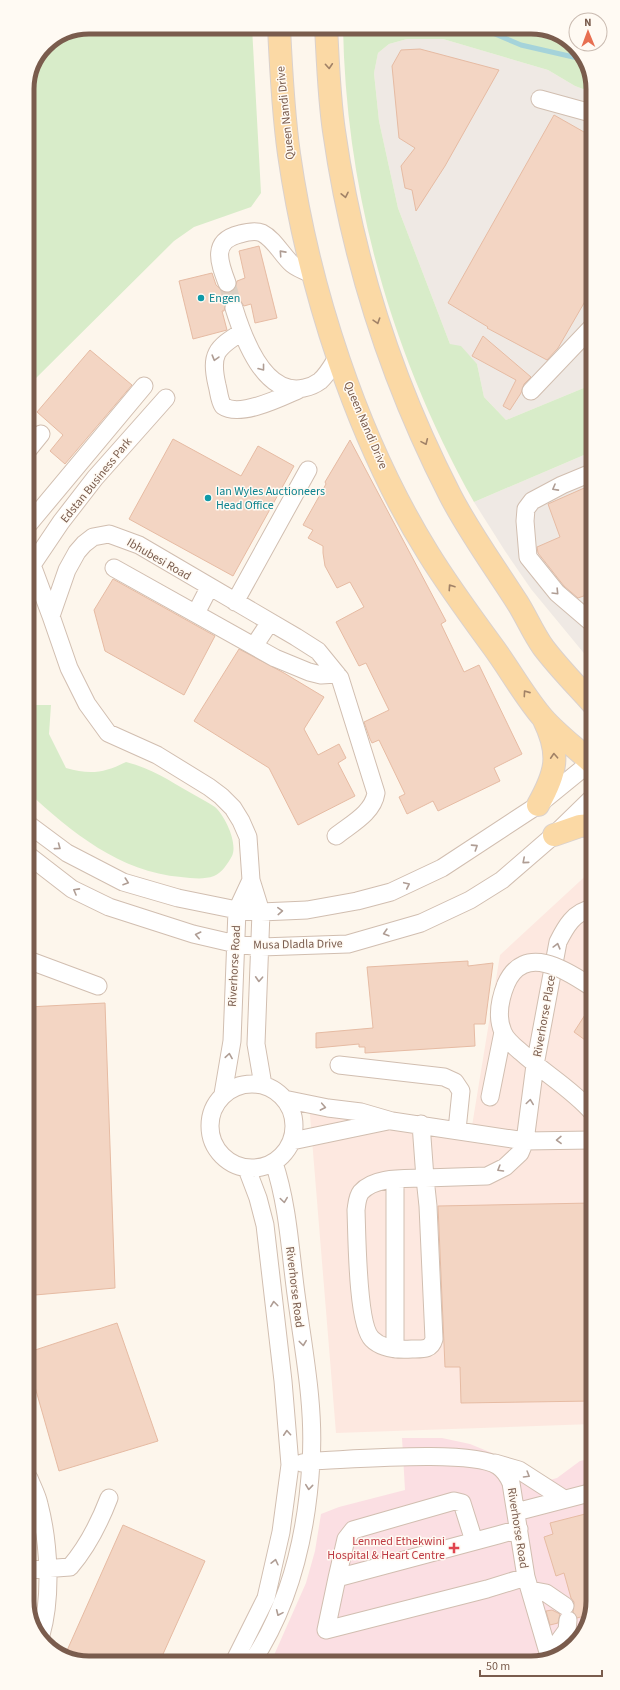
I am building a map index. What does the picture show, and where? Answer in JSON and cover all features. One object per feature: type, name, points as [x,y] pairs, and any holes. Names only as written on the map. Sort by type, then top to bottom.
[{"type":"main road","name":"Queen Nandi Drive","points":[[280,34],[289,152],[298,205],[326,321],[359,413],[382,465],[427,552],[464,608],[544,718],[586,756]]},
{"type":"main road","points":[[327,34],[334,130],[344,189],[358,256],[386,348],[405,398],[450,496],[543,646],[586,696]]},
{"type":"main road","points":[[543,646],[586,676]]},
{"type":"main road","points":[[538,805],[550,783],[555,763],[552,736],[544,718]]},
{"type":"main road","points":[[554,835],[580,826],[586,826]]},
{"type":"street","points":[[540,99],[586,112]]},
{"type":"street","points":[[227,283],[219,256],[223,243],[239,234],[255,231],[268,238],[292,264],[314,275]]},
{"type":"street","points":[[234,308],[242,332],[256,362],[270,379],[284,386],[298,390]]},
{"type":"street","points":[[242,332],[221,346],[214,357],[214,371],[223,406],[230,409],[242,409],[272,402],[308,387],[320,381],[338,356]]},
{"type":"street","points":[[531,391],[586,333]]},
{"type":"street","name":"Edstan Business Park","points":[[34,518],[144,386]]},
{"type":"street","name":"Edstan Business Park","points":[[34,562],[61,522],[95,478],[166,398]]},
{"type":"street","points":[[34,443],[41,434]]},
{"type":"street","points":[[235,602],[308,470]]},
{"type":"street","points":[[586,475],[562,485],[532,501],[528,505],[525,513],[528,557],[557,593],[586,614]]},
{"type":"street","name":"Ibhubesi Road","points":[[51,616],[67,570],[77,552],[84,544],[99,534],[109,534],[139,545],[209,588],[318,651],[337,674],[346,696],[376,793],[367,812],[336,836]]},
{"type":"street","points":[[114,568],[275,658],[309,672],[321,675],[337,674]]},
{"type":"street","points":[[34,570],[69,668],[87,704],[108,733],[157,755],[221,796],[233,808],[248,837],[250,880],[261,912]]},
{"type":"street","points":[[196,613],[209,588]]},
{"type":"street","points":[[254,646],[270,622]]},
{"type":"street","points":[[34,828],[67,853],[123,882],[178,898],[237,910],[261,912],[308,910],[357,901],[391,892],[442,868],[538,805],[586,767]]},
{"type":"street","name":"Musa Dladla Drive","points":[[34,860],[72,889],[108,908],[193,934],[236,944],[261,947],[348,944],[422,922],[470,900],[502,880],[554,835],[586,804]]},
{"type":"street","points":[[237,910],[250,880]]},
{"type":"street","name":"Riverhorse Road","points":[[237,910],[232,1041],[223,1094],[214,1105],[210,1118],[209,1132],[213,1146],[222,1157],[233,1165],[247,1169],[258,1198],[265,1225],[283,1382],[290,1466],[281,1532],[266,1598],[237,1656]]},
{"type":"street","name":"Riverhorse Road","points":[[261,912],[261,947],[256,1044],[263,1085]]},
{"type":"street","name":"Riverhorse Place","points":[[525,1141],[535,1065],[558,942],[567,924],[578,915],[586,912]]},
{"type":"street","points":[[490,1097],[503,1032],[499,1013],[501,996],[514,971],[522,965],[534,962],[545,963],[563,968],[586,984]]},
{"type":"street","points":[[34,964],[98,986]]},
{"type":"street","points":[[503,1032],[511,1043],[535,1065],[586,1107]]},
{"type":"street","points":[[339,1065],[435,1075],[451,1079],[461,1091],[457,1130]]},
{"type":"street","points":[[223,1094],[235,1087],[249,1083],[263,1085],[276,1091],[284,1099],[293,1113],[295,1127],[292,1141],[274,1163],[261,1168],[247,1169]]},
{"type":"street","points":[[284,1099],[328,1108],[361,1112],[392,1121],[421,1124],[525,1141],[586,1140]]},
{"type":"street","points":[[292,1141],[392,1121]]},
{"type":"street","points":[[421,1124],[425,1178],[428,1206],[434,1339],[431,1346],[426,1348],[395,1349],[372,1339],[367,1330],[358,1282],[357,1198],[361,1192],[376,1183],[425,1178],[478,1177],[495,1173],[520,1153],[525,1141]]},
{"type":"street","name":"Riverhorse Road","points":[[256,1656],[272,1629],[283,1603],[297,1562],[311,1461],[310,1406],[285,1200],[274,1163]]},
{"type":"street","points":[[395,1180],[395,1349]]},
{"type":"street","name":"Riverhorse Road","points":[[290,1466],[311,1461],[438,1456],[468,1458],[491,1462],[498,1466],[505,1472],[511,1483],[528,1583],[549,1653]]},
{"type":"street","points":[[491,1462],[519,1470],[564,1499]]},
{"type":"street","points":[[34,1490],[39,1503],[47,1552],[44,1622],[42,1630]]},
{"type":"street","points":[[516,1512],[586,1494]]},
{"type":"street","points":[[34,1570],[70,1567],[84,1551],[95,1533],[109,1498]]},
{"type":"street","points":[[474,1541],[462,1503],[454,1501],[353,1530],[346,1539],[336,1578],[326,1630],[487,1589],[528,1583],[546,1593],[567,1613],[567,1630],[554,1651]]},
{"type":"street","points":[[336,1578],[519,1529]]},
{"type":"shaded area","points":[[407,39],[443,39],[548,70],[575,86],[586,90],[586,387],[506,420],[484,397],[477,364],[450,344],[398,208],[379,121],[374,73],[378,53],[389,44]]},
{"type":"shaded area","points":[[586,454],[586,656],[531,589],[474,502]]},
{"type":"shaded area","points":[[586,876],[586,1143],[472,1126],[500,955]]},
{"type":"shaded area","points":[[309,1103],[586,1144],[586,1424],[336,1433]]},
{"type":"shaded area","name":"Lenmed Ethekwini Hospital & Heart Centre","points":[[402,1438],[442,1438],[470,1444],[492,1453],[528,1479],[539,1483],[557,1478],[580,1461],[586,1460],[586,1608],[580,1625],[570,1640],[552,1652],[538,1656],[274,1656],[306,1583],[315,1551],[321,1514],[339,1507],[405,1490]]},
{"type":"green space","points":[[82,34],[252,34],[261,193],[251,207],[194,227],[174,241],[34,380],[34,86],[36,75],[45,56],[62,41]]},
{"type":"green space","points":[[343,34],[534,34],[542,35],[558,41],[568,49],[568,52],[572,53],[579,62],[586,82],[586,90],[575,86],[548,70],[443,39],[407,39],[389,44],[378,53],[374,73],[379,121],[398,208],[450,344],[461,346],[477,364],[484,397],[506,420],[586,387],[586,454],[474,502],[445,447],[419,390],[397,332],[379,273],[364,213],[353,152],[346,90]]},
{"type":"green space","points":[[34,705],[51,705],[49,734],[66,768],[82,772],[97,772],[111,769],[126,762],[160,775],[209,803],[219,811],[230,830],[233,844],[232,856],[220,873],[206,878],[189,878],[159,874],[137,867],[98,848],[34,798]]},
{"type":"building","points":[[420,49],[499,70],[445,166],[416,211],[412,190],[405,188],[401,166],[415,148],[399,138],[392,66],[401,50]]},
{"type":"building","points":[[554,115],[586,133],[586,300],[558,348],[547,360],[487,328],[488,327],[448,303]]},
{"type":"building","points":[[259,246],[277,318],[255,323],[251,304],[244,306],[240,300],[231,298],[226,302],[224,311],[222,311],[227,330],[193,339],[179,281],[212,273],[216,285],[225,293],[231,292],[235,289],[237,281],[245,278],[239,251]]},
{"type":"building","points":[[483,336],[531,377],[524,384],[521,393],[510,410],[503,406],[516,380],[472,356]]},
{"type":"building","points":[[90,350],[132,385],[65,464],[50,451],[63,435],[37,412]]},
{"type":"building","name":"Ian Wyles Auctioneers Head Office","points":[[173,439],[241,476],[258,446],[294,466],[233,576],[129,519]]},
{"type":"building","points":[[350,440],[446,621],[441,624],[464,672],[479,665],[522,754],[494,768],[500,781],[438,811],[433,801],[407,814],[399,797],[405,794],[379,740],[372,743],[370,739],[364,722],[389,710],[366,663],[359,666],[336,622],[364,607],[350,582],[337,588],[325,566],[323,546],[308,538],[313,530],[303,525],[326,484],[325,482]]},
{"type":"building","points":[[586,487],[586,595],[578,598],[564,586],[538,553],[537,547],[560,537],[548,504]]},
{"type":"building","points":[[113,579],[215,636],[184,695],[105,651],[94,610]]},
{"type":"building","points":[[239,649],[284,673],[324,697],[304,729],[318,755],[339,744],[346,758],[338,763],[355,796],[298,825],[269,768],[194,721]]},
{"type":"building","points":[[468,961],[468,966],[493,963],[485,1024],[474,1024],[475,1046],[365,1053],[365,1047],[359,1047],[359,1044],[316,1048],[316,1033],[373,1028],[367,967]]},
{"type":"building","points":[[105,1003],[115,1288],[35,1295],[34,1007]]},
{"type":"building","points":[[586,1013],[586,1041],[574,1032]]},
{"type":"building","points":[[586,1203],[586,1401],[461,1403],[460,1367],[445,1367],[438,1206]]},
{"type":"building","points":[[117,1323],[158,1441],[59,1471],[34,1384],[34,1350]]},
{"type":"building","points":[[586,1514],[586,1608],[584,1616],[577,1618],[573,1612],[574,1602],[571,1598],[564,1573],[556,1576],[544,1537],[553,1534],[550,1523]]},
{"type":"building","points":[[123,1525],[205,1561],[162,1656],[86,1656],[67,1651]]},
{"type":"building","points":[[552,1610],[560,1614],[558,1623],[550,1625],[546,1611]]},
{"type":"waterway","points":[[495,34],[521,45],[576,58]]},
{"type":"tunnel","points":[[227,283],[234,308]]},
{"type":"place","name":"Engen","points":[[201,298]]},
{"type":"place","name":"Ian Wyles Auctioneers Head Office","points":[[208,498]]},
{"type":"place","name":"Lenmed Ethekwini Hospital & Heart Centre","points":[[454,1548]]}]
